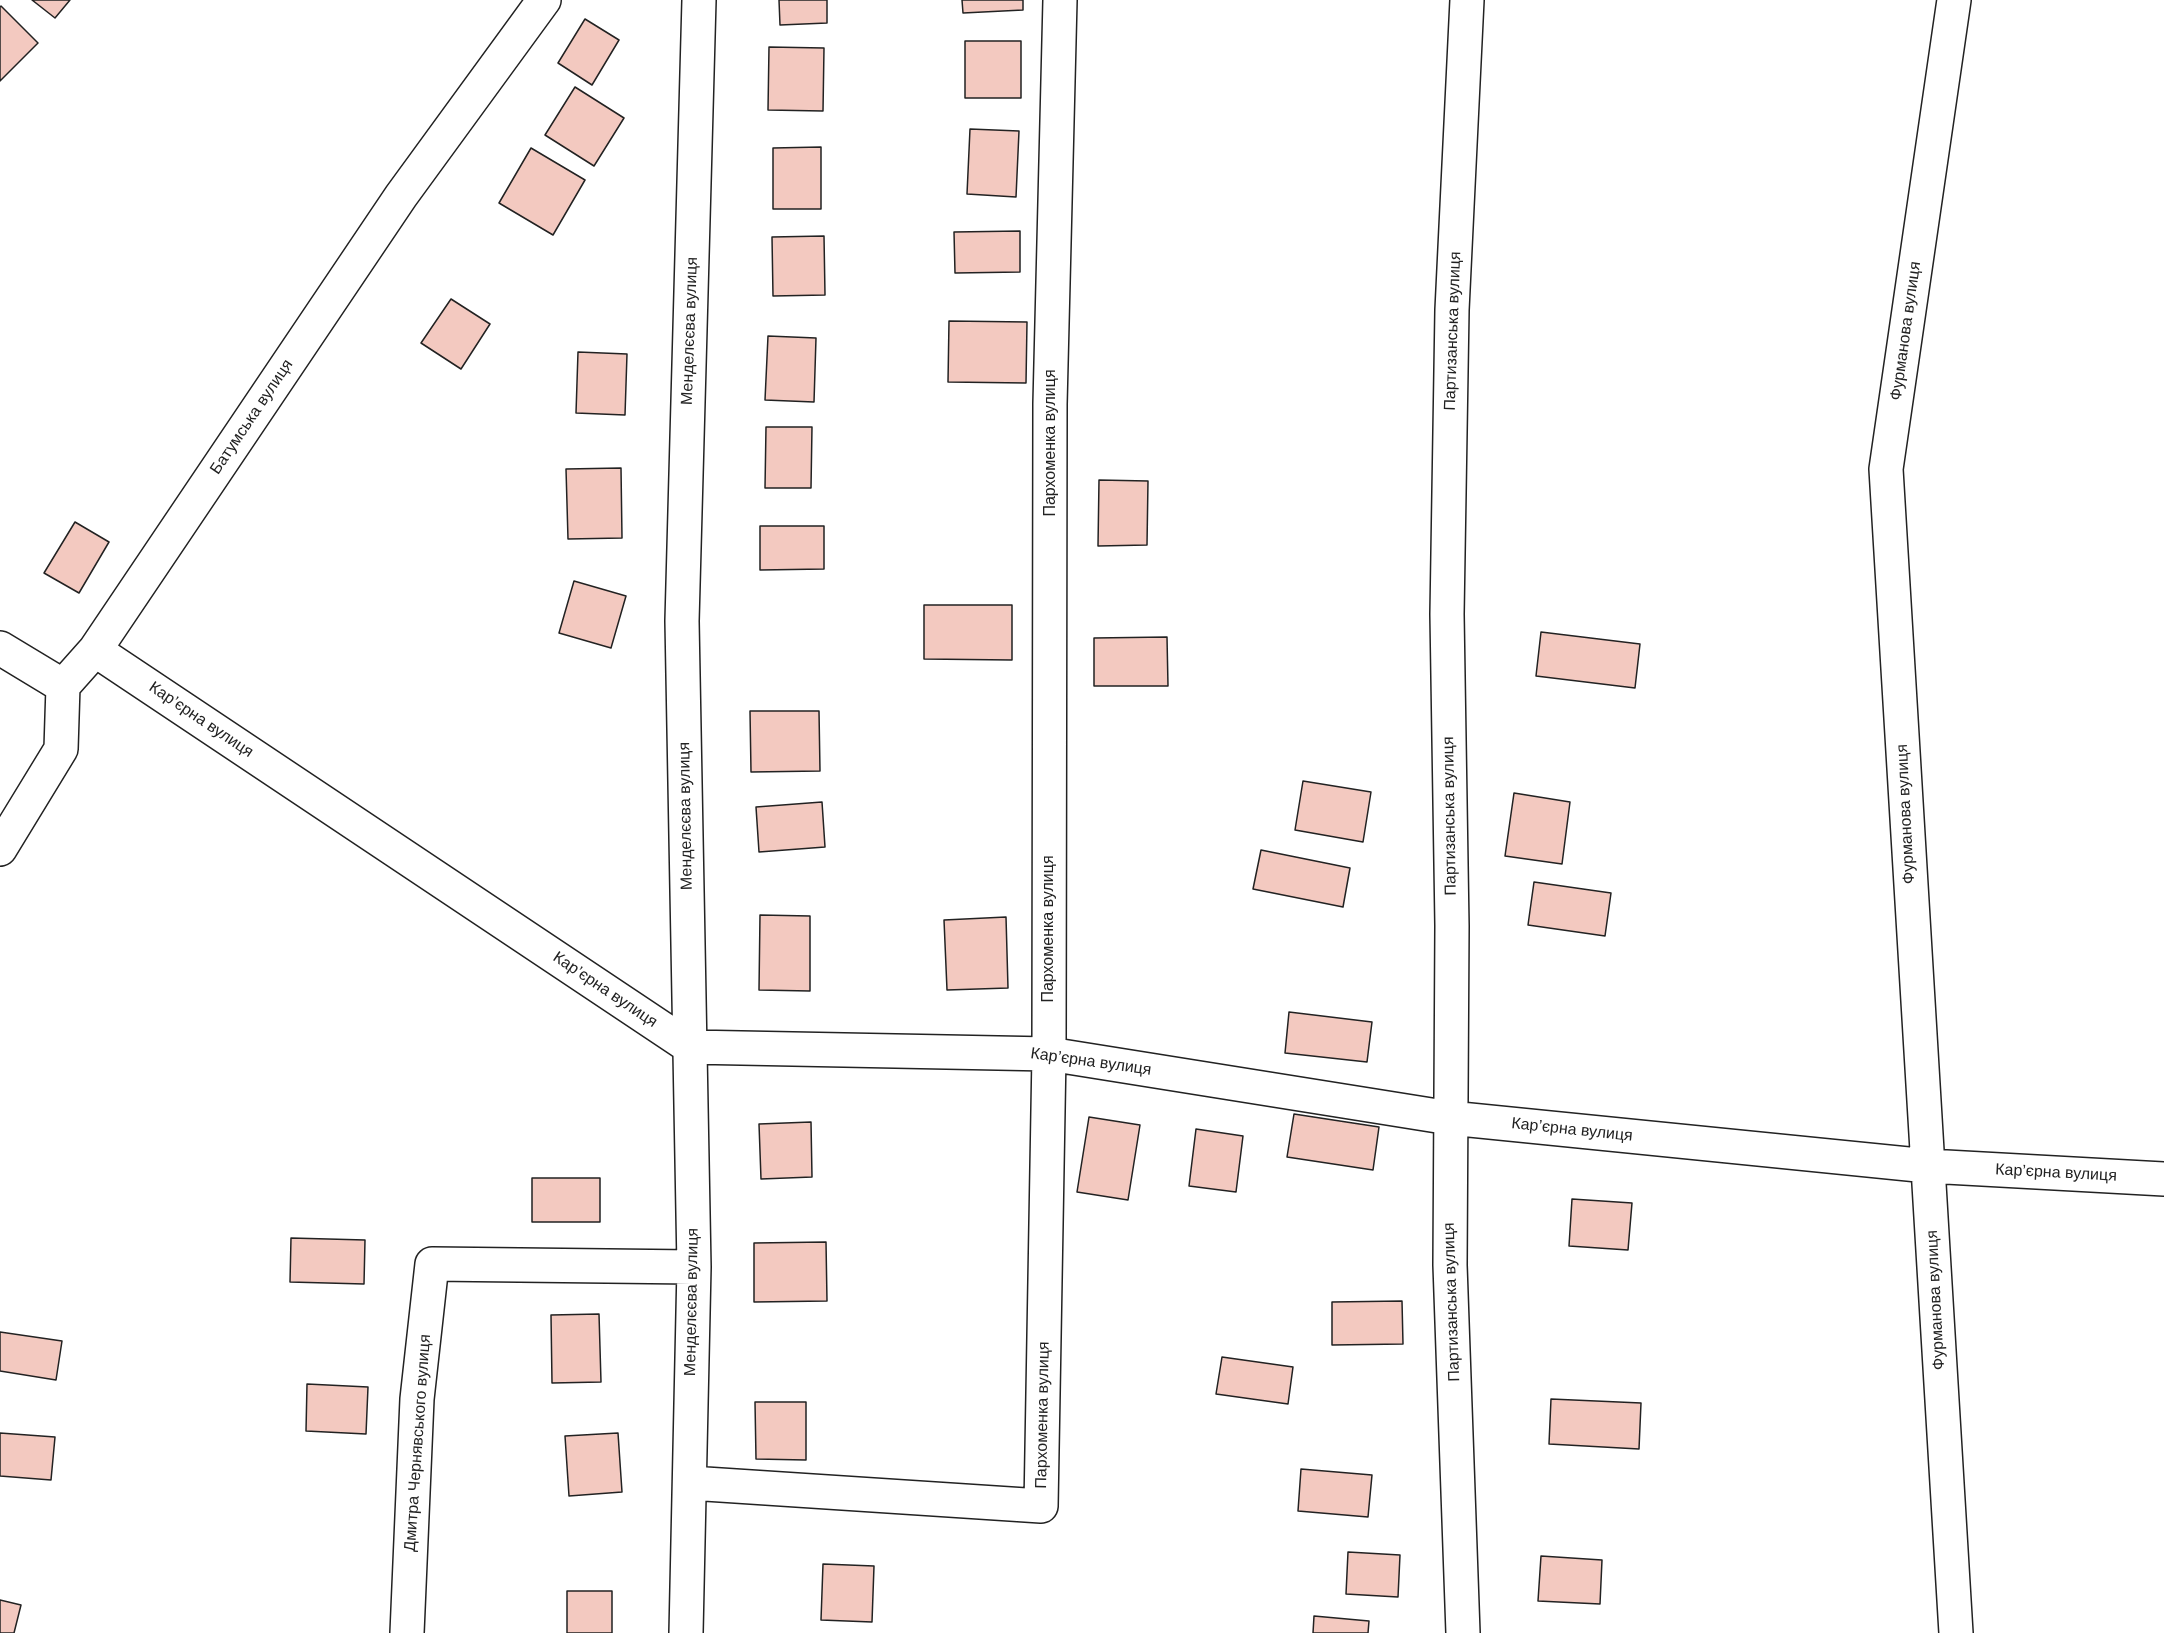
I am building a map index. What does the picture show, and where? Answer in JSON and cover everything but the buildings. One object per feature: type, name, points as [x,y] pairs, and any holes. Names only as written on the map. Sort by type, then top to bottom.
[{"type":"street","name":"Батумська вулиця","points":[[63,686],[95,650],[401,196],[544,0]]},
{"type":"street","name":"Менделєєва вулиця","points":[[686,1633],[694,1266],[682,621],[699,0]]},
{"type":"street","name":"Пархоменка вулиця","points":[[690,1483],[1041,1506],[1049,1054],[1050,404],[1060,0]]},
{"type":"street","name":"Партизанська вулиця","points":[[1463,1633],[1450,1266],[1452,926],[1447,614],[1452,310],[1467,0]]},
{"type":"street","name":"Фурманова вулиця","points":[[1954,0],[1886,469],[1956,1633]]},
{"type":"street","points":[[0,648],[63,686],[61,749],[0,849]]},
{"type":"street","name":"Кар’єрна вулиця","points":[[95,650],[690,1047],[1049,1054],[1450,1118],[1928,1166],[2164,1179]]},
{"type":"street","name":"Дмитра Чернявського вулиця","points":[[407,1633],[417,1399],[432,1264],[694,1266]]}]
